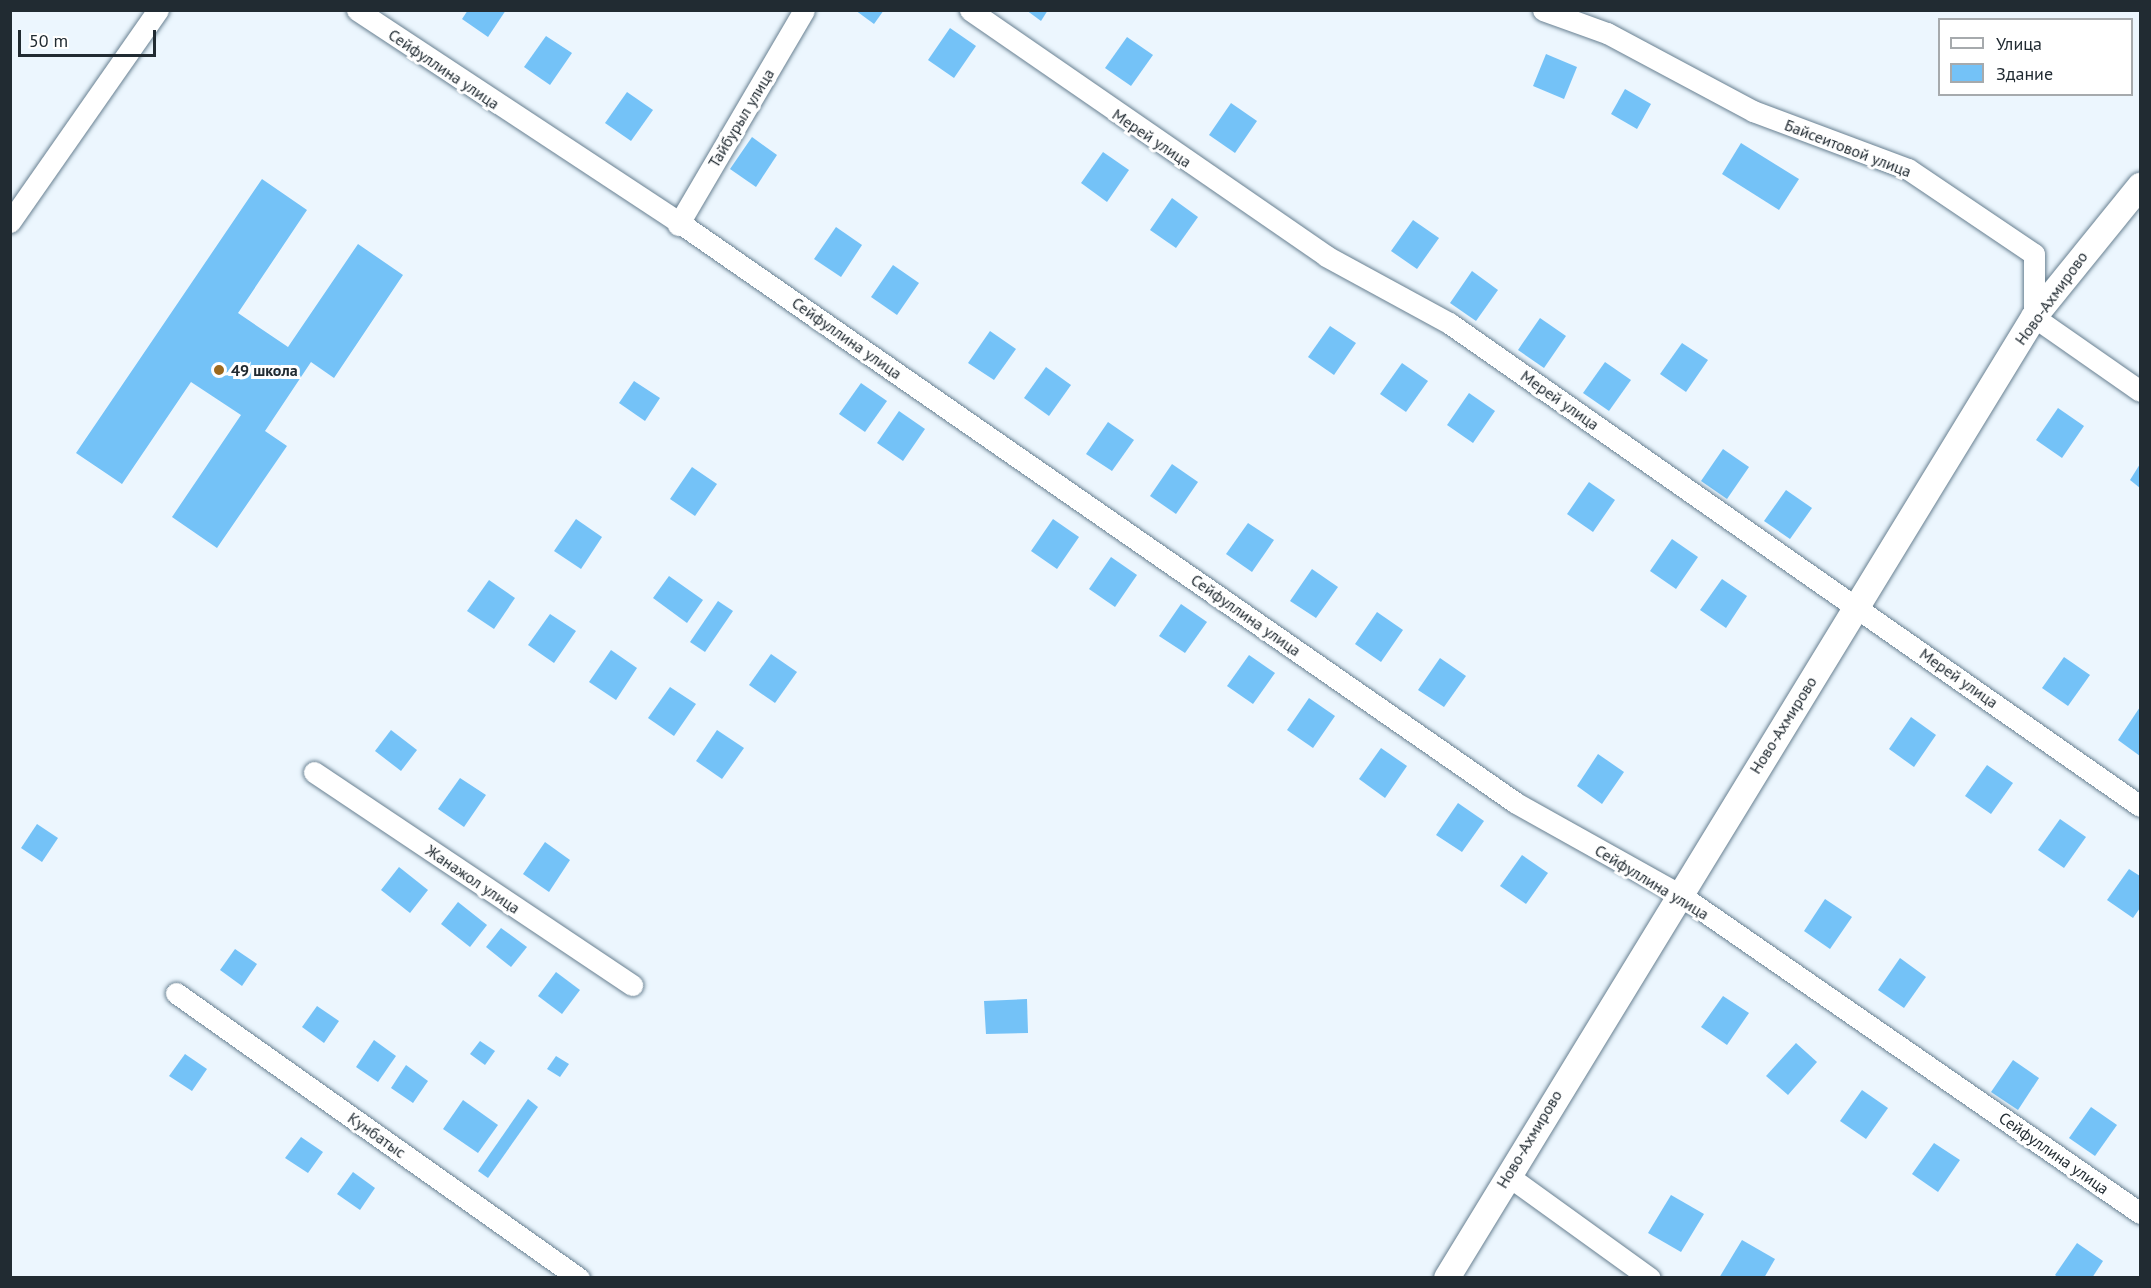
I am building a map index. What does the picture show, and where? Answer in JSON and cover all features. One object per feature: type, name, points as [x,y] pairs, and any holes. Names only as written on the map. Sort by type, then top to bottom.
[{"type":"street","points":[[10,222],[158,10]]},
{"type":"street","name":"Сейфуллина улица","points":[[357,10],[678,225],[1516,803],[1679,894],[2140,1213]]},
{"type":"street","name":"Тайбурыл улица","points":[[678,225],[804,10]]},
{"type":"street","name":"Мерей улица","points":[[970,10],[1326,256],[1449,323],[2140,806]]},
{"type":"street","name":"Байсеитовой улица","points":[[1543,10],[1607,33],[1753,111],[1908,169],[2034,254],[2034,316]]},
{"type":"street","name":"Ново-Ахмирово","points":[[1447,1278],[1507,1175],[2034,316],[2140,186]]},
{"type":"street","points":[[2034,316],[2140,391]]},
{"type":"street","name":"Жанажол улица","points":[[314,772],[632,985]]},
{"type":"street","name":"Кунбатыс","points":[[176,993],[568,1274]]},
{"type":"street","points":[[1507,1175],[1650,1278]]},
{"type":"building","points":[[468,10],[506,10],[488,37],[462,19]]},
{"type":"building","points":[[855,10],[884,10],[874,24]]},
{"type":"building","points":[[1026,10],[1048,10],[1041,21]]},
{"type":"building","points":[[950,28],[976,46],[954,78],[928,60]]},
{"type":"building","points":[[546,36],[572,53],[550,85],[524,67]]},
{"type":"building","points":[[1127,37],[1153,55],[1131,86],[1105,68]]},
{"type":"building","points":[[1546,54],[1577,67],[1564,99],[1533,86]]},
{"type":"building","points":[[1625,89],[1651,104],[1637,129],[1611,114]]},
{"type":"building","points":[[627,92],[653,110],[631,141],[605,123]]},
{"type":"building","points":[[1231,103],[1257,121],[1235,153],[1209,135]]},
{"type":"building","points":[[752,137],[777,155],[756,187],[730,169]]},
{"type":"building","points":[[1741,143],[1799,179],[1779,210],[1722,174]]},
{"type":"building","points":[[1103,152],[1129,170],[1107,202],[1081,183]]},
{"type":"building","name":"49 школа","points":[[262,179],[307,210],[238,313],[288,347],[358,244],[403,275],[334,378],[311,362],[265,431],[287,446],[217,548],[172,517],[241,415],[191,382],[122,484],[76,453]]},
{"type":"building","points":[[1172,198],[1198,217],[1176,248],[1150,230]]},
{"type":"building","points":[[1413,220],[1439,238],[1417,269],[1391,251]]},
{"type":"building","points":[[836,227],[862,245],[841,277],[814,259]]},
{"type":"building","points":[[893,265],[919,283],[897,315],[871,297]]},
{"type":"building","points":[[1472,271],[1498,290],[1476,321],[1450,303]]},
{"type":"building","points":[[1540,318],[1566,336],[1544,368],[1518,350]]},
{"type":"building","points":[[1330,326],[1356,343],[1334,375],[1308,357]]},
{"type":"building","points":[[990,331],[1016,349],[994,380],[968,363]]},
{"type":"building","points":[[1682,343],[1708,360],[1686,392],[1660,374]]},
{"type":"building","points":[[1605,362],[1631,380],[1609,411],[1583,393]]},
{"type":"building","points":[[1402,363],[1428,381],[1406,412],[1380,394]]},
{"type":"building","points":[[1046,367],[1071,385],[1049,416],[1024,398]]},
{"type":"building","points":[[634,381],[660,398],[645,421],[619,403]]},
{"type":"building","points":[[861,383],[887,401],[865,432],[839,414]]},
{"type":"building","points":[[1469,393],[1495,411],[1473,443],[1447,425]]},
{"type":"building","points":[[2058,408],[2084,426],[2062,458],[2036,440]]},
{"type":"building","points":[[899,411],[925,429],[903,461],[877,443]]},
{"type":"building","points":[[1108,422],[1134,440],[1112,471],[1086,454]]},
{"type":"building","points":[[1723,449],[1749,467],[1727,499],[1701,481]]},
{"type":"building","points":[[1172,464],[1198,482],[1176,514],[1150,496]]},
{"type":"building","points":[[2140,464],[2140,488],[2130,480]]},
{"type":"building","points":[[692,467],[717,484],[695,516],[670,499]]},
{"type":"building","points":[[1589,482],[1615,500],[1593,532],[1567,514]]},
{"type":"building","points":[[1786,490],[1812,508],[1790,539],[1764,521]]},
{"type":"building","points":[[576,519],[602,537],[581,569],[554,551]]},
{"type":"building","points":[[1053,519],[1079,537],[1057,569],[1031,551]]},
{"type":"building","points":[[1248,523],[1274,540],[1252,572],[1226,554]]},
{"type":"building","points":[[1672,539],[1698,557],[1676,589],[1650,571]]},
{"type":"building","points":[[1111,557],[1137,575],[1115,607],[1089,589]]},
{"type":"building","points":[[1312,569],[1338,587],[1316,618],[1290,601]]},
{"type":"building","points":[[669,576],[703,600],[687,623],[653,598]]},
{"type":"building","points":[[1722,579],[1747,596],[1726,628],[1700,610]]},
{"type":"building","points":[[489,580],[515,598],[494,629],[467,611]]},
{"type":"building","points":[[718,601],[733,611],[705,652],[690,642]]},
{"type":"building","points":[[1181,604],[1207,622],[1185,653],[1159,636]]},
{"type":"building","points":[[1377,612],[1403,630],[1381,662],[1355,644]]},
{"type":"building","points":[[550,614],[576,631],[554,663],[528,645]]},
{"type":"building","points":[[611,650],[637,668],[616,700],[589,682]]},
{"type":"building","points":[[771,654],[797,672],[775,703],[749,685]]},
{"type":"building","points":[[1249,655],[1275,673],[1253,704],[1227,686]]},
{"type":"building","points":[[2064,657],[2090,675],[2068,706],[2042,688]]},
{"type":"building","points":[[1440,658],[1466,676],[1444,707],[1418,690]]},
{"type":"building","points":[[670,687],[696,704],[674,736],[648,718]]},
{"type":"building","points":[[1309,698],[1335,716],[1313,748],[1287,730]]},
{"type":"building","points":[[2140,707],[2140,756],[2118,740]]},
{"type":"building","points":[[1911,717],[1936,735],[1914,767],[1889,749]]},
{"type":"building","points":[[391,730],[417,750],[401,771],[375,751]]},
{"type":"building","points":[[717,730],[744,748],[722,779],[696,761]]},
{"type":"building","points":[[1381,748],[1407,766],[1385,798],[1359,779]]},
{"type":"building","points":[[1598,754],[1624,772],[1602,804],[1577,786]]},
{"type":"building","points":[[1987,765],[2013,783],[1991,814],[1965,796]]},
{"type":"building","points":[[460,778],[486,795],[464,827],[438,809]]},
{"type":"building","points":[[1458,803],[1484,821],[1462,852],[1436,835]]},
{"type":"building","points":[[2060,819],[2086,837],[2064,868],[2038,850]]},
{"type":"building","points":[[37,824],[58,838],[42,862],[21,848]]},
{"type":"building","points":[[545,842],[570,860],[549,892],[523,874]]},
{"type":"building","points":[[1522,855],[1548,873],[1526,904],[1500,886]]},
{"type":"building","points":[[399,867],[428,890],[410,913],[381,890]]},
{"type":"building","points":[[2129,869],[2140,876],[2140,908],[2133,918],[2107,900]]},
{"type":"building","points":[[1825,899],[1852,917],[1830,949],[1804,931]]},
{"type":"building","points":[[458,902],[487,925],[470,947],[441,924]]},
{"type":"building","points":[[501,928],[527,947],[511,967],[486,947]]},
{"type":"building","points":[[235,949],[257,964],[242,986],[220,970]]},
{"type":"building","points":[[1900,958],[1926,977],[1904,1008],[1878,990]]},
{"type":"building","points":[[556,972],[580,990],[562,1014],[538,996]]},
{"type":"building","points":[[1723,996],[1749,1013],[1727,1045],[1701,1027]]},
{"type":"building","points":[[1027,999],[1028,1033],[986,1034],[984,1001]]},
{"type":"building","points":[[317,1006],[339,1021],[324,1043],[302,1027]]},
{"type":"building","points":[[374,1040],[396,1056],[378,1082],[356,1067]]},
{"type":"building","points":[[480,1041],[495,1051],[485,1065],[470,1054]]},
{"type":"building","points":[[1796,1043],[1817,1062],[1788,1095],[1766,1076]]},
{"type":"building","points":[[185,1054],[207,1069],[192,1091],[169,1076]]},
{"type":"building","points":[[556,1056],[569,1064],[560,1077],[547,1069]]},
{"type":"building","points":[[2013,1060],[2039,1078],[2018,1110],[1991,1092]]},
{"type":"building","points":[[406,1065],[428,1081],[413,1103],[391,1088]]},
{"type":"building","points":[[1862,1090],[1888,1108],[1866,1139],[1840,1121]]},
{"type":"building","points":[[528,1099],[538,1107],[488,1178],[478,1171]]},
{"type":"building","points":[[463,1100],[498,1125],[478,1153],[443,1129]]},
{"type":"building","points":[[2091,1107],[2117,1125],[2095,1156],[2069,1138]]},
{"type":"building","points":[[301,1137],[323,1152],[308,1173],[285,1158]]},
{"type":"building","points":[[1934,1143],[1960,1160],[1938,1192],[1912,1174]]},
{"type":"building","points":[[353,1172],[375,1188],[360,1210],[337,1194]]},
{"type":"building","points":[[1671,1195],[1704,1214],[1681,1252],[1648,1233]]},
{"type":"building","points":[[1742,1240],[1775,1259],[1764,1278],[1719,1278]]},
{"type":"building","points":[[2077,1243],[2103,1261],[2092,1278],[2059,1278],[2055,1275]]},
{"type":"place","name":"49 школа","points":[[219,370]]}]
